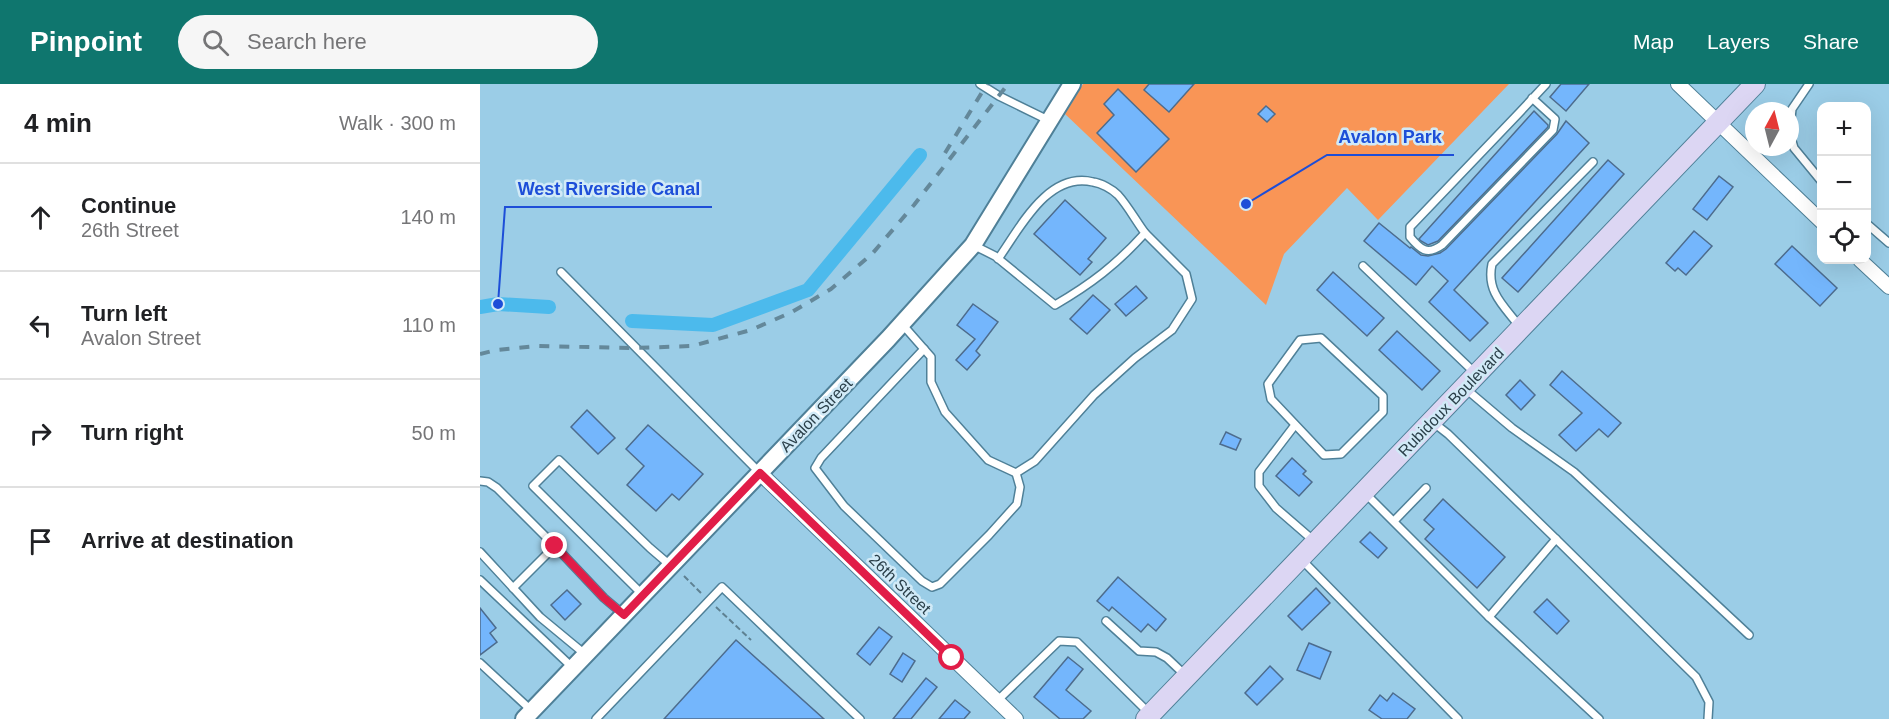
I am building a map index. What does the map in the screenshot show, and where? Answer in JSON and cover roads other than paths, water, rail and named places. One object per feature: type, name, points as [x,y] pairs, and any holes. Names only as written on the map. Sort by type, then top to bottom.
[{"type":"main road","name":"Rubidoux Boulevard","points":[[1148,717],[1755,84]]},
{"type":"street","name":"Avalon Street","points":[[528,715],[643,596],[677,571],[760,473],[902,324],[973,245],[1072,84]]},
{"type":"street","points":[[1678,84],[1817,218]]},
{"type":"street","points":[[1864,264],[1889,287]]},
{"type":"street","name":"26th Street","points":[[760,473],[1016,719]]},
{"type":"lane","points":[[980,84],[1050,122]]},
{"type":"lane","points":[[1532,98],[1555,119],[1553,130],[1442,245],[1428,252],[1421,249],[1410,237],[1410,227],[1532,98],[1546,84]]},
{"type":"lane","points":[[1797,102],[1809,84]]},
{"type":"lane","points":[[1799,154],[1817,177]]},
{"type":"lane","points":[[1522,329],[1496,296],[1491,285],[1492,264],[1593,162]]},
{"type":"lane","points":[[998,259],[1041,199],[1064,184],[1081,179],[1098,183],[1117,194],[1145,233],[1186,274],[1192,299],[1172,330],[1135,358],[1094,395],[1035,462],[1016,473]]},
{"type":"lane","points":[[1871,227],[1889,243]]},
{"type":"lane","points":[[973,245],[998,259],[1054,305],[1082,289],[1122,259],[1145,233]]},
{"type":"lane","points":[[1363,266],[1512,428],[1574,472],[1749,634]]},
{"type":"lane","points":[[561,272],[760,473]]},
{"type":"lane","points":[[902,324],[924,349],[931,357],[931,382],[945,412],[988,460],[1016,473],[1020,487],[1017,504],[940,584],[932,587],[922,581],[844,506],[814,468],[924,349]]},
{"type":"lane","points":[[1321,338],[1383,396],[1383,412],[1341,454],[1324,454],[1295,425],[1270,399],[1268,384],[1300,340],[1321,338]]},
{"type":"lane","points":[[1432,422],[1448,434],[1696,677],[1709,702],[1708,719]]},
{"type":"lane","points":[[1295,425],[1259,472],[1259,486],[1276,508],[1316,543]]},
{"type":"lane","points":[[643,596],[533,486],[559,460],[677,571]]},
{"type":"lane","points":[[480,481],[488,482],[497,488],[604,598],[624,615]]},
{"type":"lane","points":[[1394,521],[1426,489]]},
{"type":"lane","points":[[1364,492],[1489,617],[1599,719]]},
{"type":"lane","points":[[1489,617],[1556,539]]},
{"type":"lane","points":[[513,588],[555,546]]},
{"type":"lane","points":[[480,552],[540,617],[586,655]]},
{"type":"lane","points":[[1300,559],[1458,719]]},
{"type":"lane","points":[[480,580],[573,668]]},
{"type":"lane","points":[[596,719],[722,587],[860,719]]},
{"type":"lane","points":[[1106,621],[1139,651],[1156,652],[1167,658],[1187,677]]},
{"type":"lane","points":[[997,701],[1059,641],[1077,642],[1148,717]]},
{"type":"lane","points":[[480,663],[528,715]]},
{"type":"waterway","points":[[632,321],[713,325],[808,290],[920,155]]},
{"type":"waterway","points":[[480,307],[498,304],[549,307]]},
{"type":"railway","points":[[945,153],[987,84]]},
{"type":"railway","points":[[480,354],[536,346],[635,348],[692,346],[751,330],[792,312],[831,289],[872,254],[914,205],[1008,84]]},
{"type":"place","name":"Avalon Park","points":[[1246,204]]},
{"type":"place","name":"West Riverside Canal","points":[[498,304]]}]
